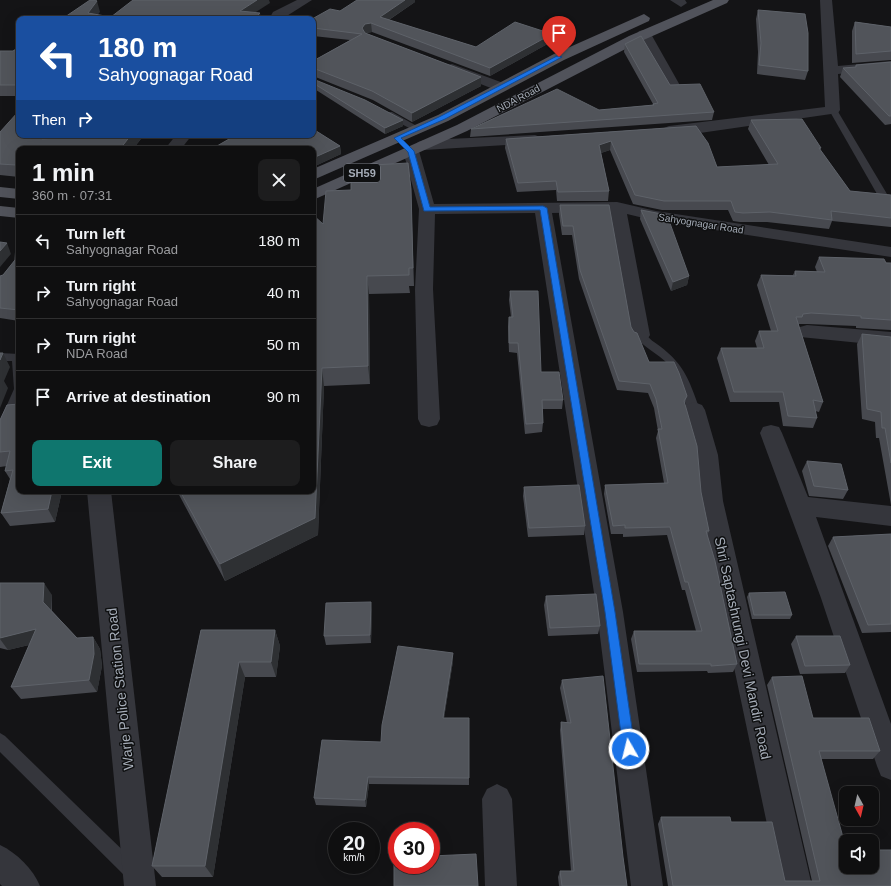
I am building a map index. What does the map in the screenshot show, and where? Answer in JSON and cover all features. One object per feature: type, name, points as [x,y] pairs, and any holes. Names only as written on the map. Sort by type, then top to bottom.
[{"type":"main road","name":"NDA Road","points":[[316,195],[462,128],[579,66],[644,34],[722,0]]},
{"type":"main road","name":"NDA Road","points":[[316,174],[418,129],[615,30],[674,5]]},
{"type":"main road","points":[[397,138],[418,148]]},
{"type":"main road","points":[[0,192],[16,194]]},
{"type":"main road","points":[[0,211],[16,213]]},
{"type":"street","points":[[277,16],[306,0]]},
{"type":"street","points":[[654,132],[693,129],[833,110],[826,0]]},
{"type":"street","points":[[644,34],[675,89]]},
{"type":"street","points":[[437,62],[501,87]]},
{"type":"street","points":[[831,71],[891,65]]},
{"type":"street","points":[[175,146],[182,138]]},
{"type":"street","points":[[429,419],[424,290],[427,209],[418,148],[551,139]]},
{"type":"street","points":[[617,207],[640,335]]},
{"type":"street","name":"Sahyognagar Road","points":[[427,209],[617,207],[656,216],[891,252]]},
{"type":"street","points":[[543,208],[610,612],[647,886]]},
{"type":"street","points":[[807,332],[891,339]]},
{"type":"street","name":"Shri Saptashrungi Devi Mandir Road","points":[[694,410],[707,455],[711,501],[747,672],[796,886]]},
{"type":"street","points":[[771,432],[854,652],[891,766]]},
{"type":"street","name":"Warje Police Station Road","points":[[99,494],[140,883]]},
{"type":"street","points":[[800,506],[891,516]]},
{"type":"street","points":[[497,799],[501,886]]},
{"type":"street","points":[[0,861],[24,886]]},
{"type":"lane","points":[[383,110],[418,129]]},
{"type":"lane","points":[[833,110],[882,194]]},
{"type":"lane","points":[[640,335],[646,344],[666,356],[679,370],[694,410]]},
{"type":"lane","points":[[0,357],[16,357]]},
{"type":"lane","points":[[0,434],[16,398]]},
{"type":"lane","points":[[0,741],[140,883]]},
{"type":"building","points":[[90,0],[95,0],[97,1],[88,13],[105,16],[66,16]]},
{"type":"building","points":[[133,0],[257,0],[240,11],[260,13],[257,16],[112,16]]},
{"type":"building","points":[[357,0],[405,0],[380,17],[476,47],[515,22],[552,34],[490,68],[371,23],[365,24],[362,28],[365,33],[481,77],[412,113],[372,91],[316,69],[316,59],[362,34],[316,28],[316,17],[330,9],[340,11]]},
{"type":"building","points":[[758,10],[805,14],[808,33],[808,71],[759,65],[761,43]]},
{"type":"building","points":[[855,22],[891,27],[891,51],[856,54]]},
{"type":"building","points":[[641,36],[670,85],[700,84],[714,112],[471,129],[557,89],[599,110],[654,105],[653,104],[658,103],[625,44]]},
{"type":"building","points":[[16,49],[16,85],[0,85],[0,51],[13,51]]},
{"type":"building","points":[[891,62],[891,116],[889,116],[843,68],[856,67],[856,65]]},
{"type":"building","points":[[316,80],[365,100],[403,120],[385,128],[316,85]]},
{"type":"building","points":[[16,114],[16,138],[129,138],[122,146],[16,146],[16,165],[0,164],[0,132]]},
{"type":"building","points":[[802,119],[821,148],[819,148],[850,191],[891,195],[891,218],[831,211],[832,220],[770,212],[743,213],[735,212],[731,201],[664,201],[635,195],[611,141],[599,145],[609,191],[558,192],[556,181],[518,183],[506,139],[696,126],[708,143],[717,167],[778,164],[751,120]]},
{"type":"building","points":[[316,131],[340,146],[316,157],[316,146],[217,146],[231,138],[316,138]]},
{"type":"building","points":[[408,163],[411,189],[413,268],[409,268],[409,275],[367,276],[368,366],[322,368],[315,518],[220,564],[182,494],[316,494],[316,218],[323,224],[326,191],[351,190],[351,176],[373,175],[373,165]]},
{"type":"building","points":[[560,205],[609,205],[631,327],[634,332],[637,333],[649,362],[674,362],[679,373],[687,396],[684,401],[697,446],[701,492],[709,531],[706,531],[715,561],[737,664],[711,666],[711,664],[639,664],[634,631],[702,631],[688,582],[685,582],[670,527],[625,528],[625,525],[613,526],[605,485],[668,483],[658,429],[662,429],[656,399],[650,384],[619,381],[580,270],[573,226],[563,226]]},
{"type":"building","points":[[641,210],[667,215],[689,276],[673,282]]},
{"type":"building","points":[[0,242],[7,243],[0,251]]},
{"type":"building","points":[[16,244],[16,310],[0,308],[0,276],[3,275],[15,260]]},
{"type":"building","points":[[819,257],[884,259],[886,263],[891,263],[891,320],[861,318],[861,316],[811,313],[803,314],[802,317],[796,317],[823,402],[813,400],[817,418],[788,416],[783,392],[734,392],[721,348],[764,348],[759,331],[778,331],[761,275],[796,276],[795,271],[825,272]]},
{"type":"building","points":[[510,291],[538,291],[541,372],[559,372],[563,400],[542,400],[543,423],[526,424],[518,343],[509,343],[509,317],[513,317]]},
{"type":"building","points":[[862,334],[891,337],[891,463],[885,428],[882,428],[881,412],[867,409]]},
{"type":"building","points":[[0,353],[3,353],[0,360]]},
{"type":"building","points":[[16,404],[16,494],[51,494],[48,509],[1,513],[13,470],[5,471],[10,451],[0,452],[0,420],[7,405]]},
{"type":"building","points":[[807,461],[841,464],[848,490],[814,486]]},
{"type":"building","points":[[579,485],[585,526],[529,528],[524,487]]},
{"type":"building","points":[[891,534],[891,624],[868,625],[833,537]]},
{"type":"building","points":[[0,583],[44,583],[43,602],[77,638],[93,637],[94,654],[89,680],[11,687],[36,629],[0,638]]},
{"type":"building","points":[[785,592],[792,615],[754,615],[749,593]]},
{"type":"building","points":[[596,594],[600,626],[550,628],[546,596]]},
{"type":"building","points":[[371,602],[370,635],[324,636],[326,603]]},
{"type":"building","points":[[201,630],[275,630],[271,662],[239,662],[205,866],[152,866]]},
{"type":"building","points":[[796,636],[840,636],[850,665],[805,666]]},
{"type":"building","points":[[398,646],[453,653],[443,718],[469,718],[469,778],[368,777],[365,800],[314,798],[322,740],[381,742],[382,725]]},
{"type":"building","points":[[603,676],[627,886],[562,886],[560,871],[574,871],[561,722],[571,723],[562,680]]},
{"type":"building","points":[[802,676],[813,718],[869,718],[880,751],[819,751],[842,834],[839,834],[839,874],[879,874],[879,850],[891,850],[891,886],[673,886],[661,817],[730,817],[731,822],[772,822],[785,881],[820,881],[772,677]]},
{"type":"building","points":[[476,854],[478,886],[394,886],[394,874],[440,874],[440,856]]},
{"type":"route","points":[[559,57],[443,118],[397,138],[411,151],[427,209],[543,208],[610,612],[629,749]]}]
